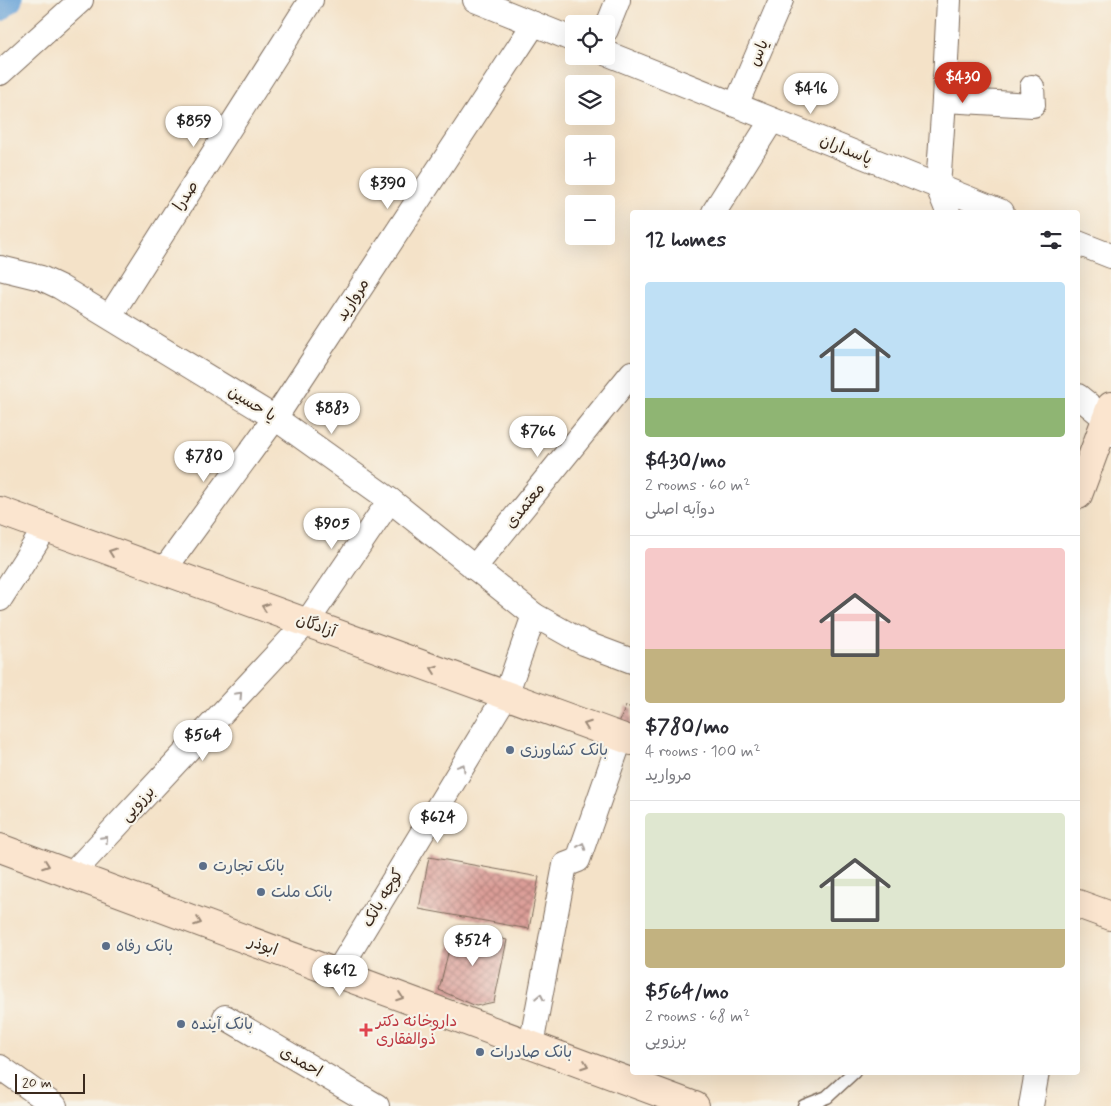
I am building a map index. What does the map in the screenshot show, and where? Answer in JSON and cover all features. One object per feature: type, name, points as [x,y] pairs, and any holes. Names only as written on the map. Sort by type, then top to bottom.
[{"type":"main road","points":[[1080,490],[1109,421]]},
{"type":"main road","name":"آزادگان","points":[[0,511],[627,739]]},
{"type":"main road","name":"ابوذر","points":[[0,848],[531,1045],[678,1103]]},
{"type":"main road","points":[[1080,905],[1111,916]]},
{"type":"street","points":[[0,73],[80,0]]},
{"type":"street","name":"صدرا","points":[[110,316],[311,0]]},
{"type":"street","points":[[475,0],[565,36]]},
{"type":"street","points":[[612,15],[618,0]]},
{"type":"street","name":"یاس","points":[[736,105],[781,0]]},
{"type":"street","points":[[947,210],[938,187],[949,0]]},
{"type":"street","name":"مروارید","points":[[164,570],[275,418],[534,24]]},
{"type":"street","name":"پاسداران","points":[[615,57],[997,210]]},
{"type":"street","points":[[944,100],[1033,105],[1032,87]]},
{"type":"street","points":[[715,210],[772,120]]},
{"type":"street","points":[[1080,244],[1111,256]]},
{"type":"street","name":"یا حسین","points":[[0,268],[41,278],[60,287],[275,418],[390,500],[534,615],[584,642],[630,660]]},
{"type":"street","name":"معتمدی","points":[[474,568],[630,375]]},
{"type":"street","points":[[1080,398],[1109,421]]},
{"type":"street","name":"برزویی","points":[[71,875],[307,622],[390,500]]},
{"type":"street","points":[[0,599],[46,527]]},
{"type":"street","points":[[506,695],[534,615]]},
{"type":"street","name":"کوچه بانک","points":[[337,974],[506,695]]},
{"type":"street","points":[[531,1045],[565,865],[578,860],[627,739]]},
{"type":"street","name":"احمدی","points":[[225,1017],[377,1106]]},
{"type":"street","points":[[0,1067],[54,1106]]},
{"type":"street","points":[[1031,1106],[1036,1075]]},
{"type":"lane","points":[[804,1106],[827,1097],[851,1075]]},
{"type":"building","points":[[626,706],[630,707],[630,729],[618,725]]},
{"type":"building","points":[[429,857],[539,877],[529,929],[419,909]]},
{"type":"building","points":[[454,929],[507,940],[494,1002],[476,1006],[439,990]]},
{"type":"waterway","points":[[0,9],[10,0]]},
{"type":"place","name":"بانک کشاورزی","points":[[510,750]]},
{"type":"place","name":"بانک تجارت","points":[[203,866]]},
{"type":"place","name":"بانک ملت","points":[[261,892]]},
{"type":"place","name":"بانک رفاه","points":[[106,946]]},
{"type":"place","name":"بانک آینده","points":[[181,1024]]},
{"type":"place","name":"داروخانه دکتر ذوالفقاری","points":[[366,1030]]},
{"type":"place","name":"بانک صادرات","points":[[480,1052]]}]
